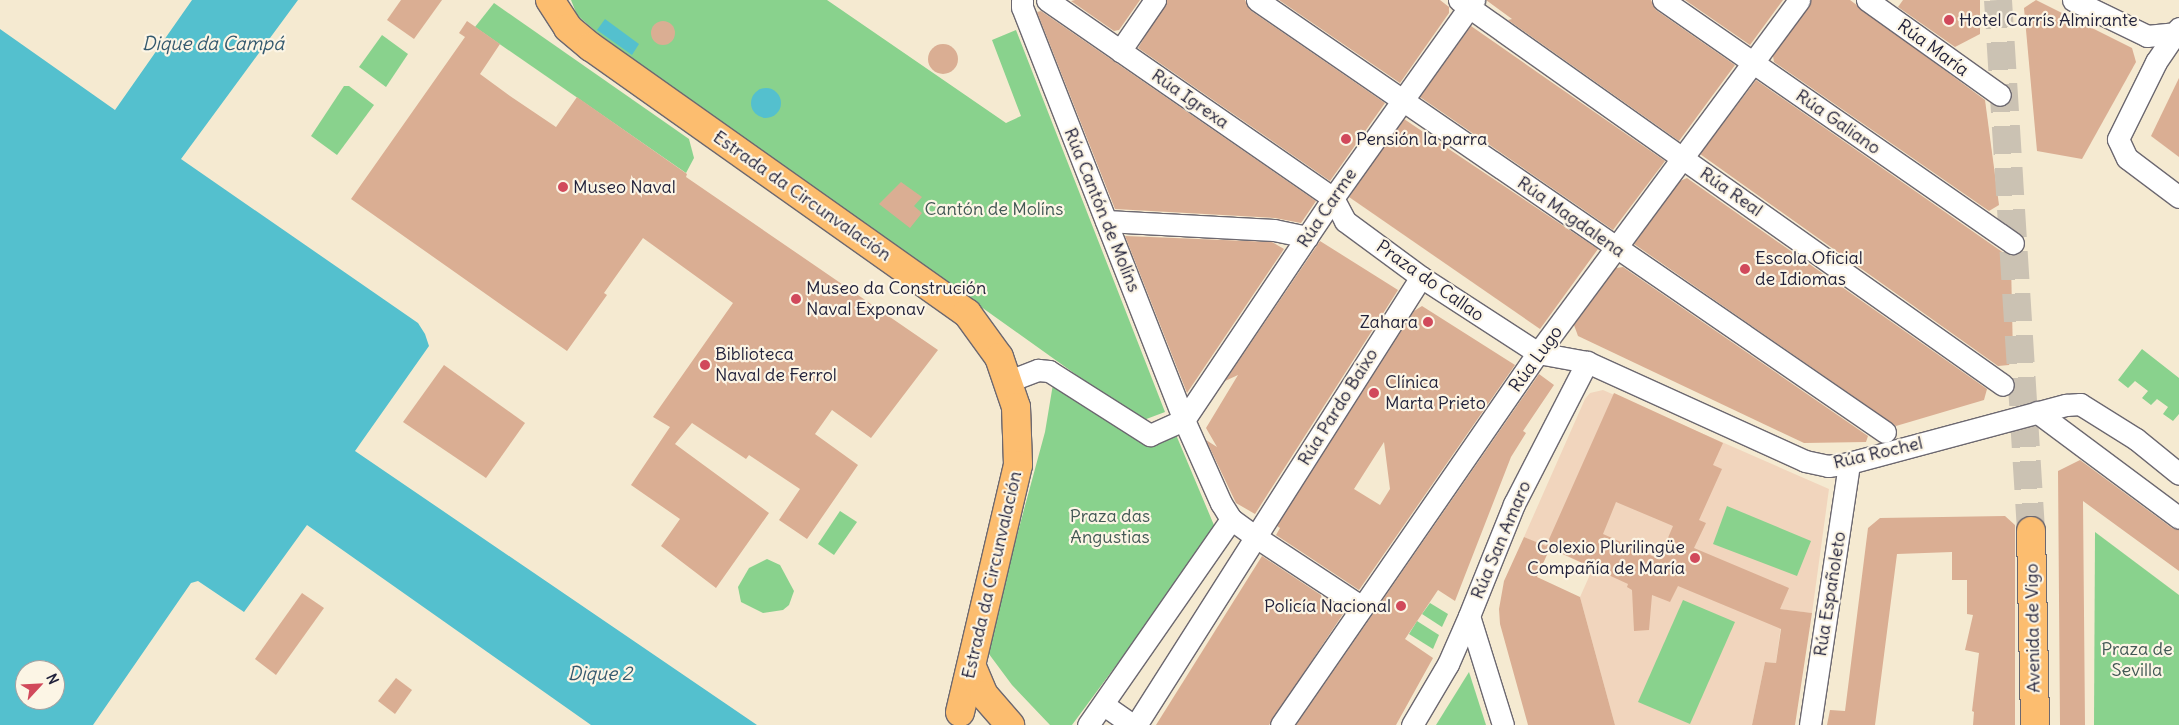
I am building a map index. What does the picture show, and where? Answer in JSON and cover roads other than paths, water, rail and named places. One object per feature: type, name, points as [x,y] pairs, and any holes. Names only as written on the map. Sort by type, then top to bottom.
[{"type":"main road","name":"Estrada da Circunvalación","points":[[550,0],[568,28],[590,47],[967,313],[999,357],[1009,381],[1016,407],[1018,465],[972,667],[963,721]]},
{"type":"main road","name":"Avenida de Vigo","points":[[2031,531],[2035,725]]},
{"type":"main road","points":[[972,667],[984,695],[1010,725]]},
{"type":"main road","points":[[963,721],[966,708],[976,709],[1006,725]]},
{"type":"street","name":"Rúa Cantón de Molíns","points":[[1022,0],[1022,7],[1184,420]]},
{"type":"street","name":"Rúa Igrexa","points":[[1047,0],[1333,198]]},
{"type":"street","points":[[1120,51],[1155,0]]},
{"type":"street","name":"Rúa Magdalena","points":[[1257,0],[1885,432]]},
{"type":"street","name":"Rúa Galiano","points":[[1663,0],[2013,243]]},
{"type":"street","name":"Rúa Lugo","points":[[1280,725],[1538,353],[1799,0]]},
{"type":"street","name":"Rúa María","points":[[1867,0],[2000,95]]},
{"type":"street","points":[[2074,0],[2147,36],[2157,48],[2156,62]]},
{"type":"street","name":"Rúa Carme","points":[[1184,420],[1467,2]]},
{"type":"street","name":"Rúa Real","points":[[1467,2],[2003,385]]},
{"type":"street","points":[[2147,36],[2178,32]]},
{"type":"street","points":[[2178,32],[2156,62],[2121,131],[2119,146],[2126,158],[2179,197]]},
{"type":"street","name":"Praza do Callao","points":[[1333,198],[1345,221],[1421,277],[1538,353]]},
{"type":"street","points":[[1106,221],[1274,230],[1307,237]]},
{"type":"street","name":"Rúa Pardo Baixo","points":[[1256,537],[1421,277]]},
{"type":"street","name":"Rúa Rochel","points":[[1538,353],[1587,362],[1805,461],[1828,466],[1849,463],[2037,412],[2080,404],[2136,439],[2179,474]]},
{"type":"street","name":"Rúa San Amaro","points":[[1503,725],[1469,616],[1514,504],[1587,362]]},
{"type":"street","points":[[1009,381],[1038,370],[1049,371],[1150,435],[1184,420],[1231,519],[1362,607]]},
{"type":"street","points":[[2037,412],[2179,518]]},
{"type":"street","name":"Rúa Españoleto","points":[[1810,725],[1849,463]]},
{"type":"street","points":[[1088,725],[1231,519]]},
{"type":"street","points":[[1104,704],[1134,725],[1256,537]]},
{"type":"street","points":[[1412,725],[1448,664],[1469,616]]},
{"type":"water","points":[[192,0],[298,0],[181,159],[418,323],[425,334],[429,346],[355,451],[757,725],[591,725],[307,525],[244,612],[198,581],[191,583],[93,725],[0,725],[0,29],[115,110]]},
{"type":"water","points":[[605,19],[639,44],[632,55],[597,30]]},
{"type":"water","points":[[766,88],[777,92],[781,103],[777,114],[766,118],[755,114],[751,103],[755,92]]},
{"type":"tunnel","points":[[1998,0],[2031,531]]},
{"type":"place","name":"Hotel Carrís Almirante","points":[[1949,20]]},
{"type":"place","name":"Pensión la parra","points":[[1346,139]]},
{"type":"place","name":"Museo Naval","points":[[563,187]]},
{"type":"place","name":"Escola Oficial de Idiomas","points":[[1745,269]]},
{"type":"place","name":"Museo da Construción Naval Exponav","points":[[796,299]]},
{"type":"place","name":"Zahara","points":[[1428,322]]},
{"type":"place","name":"Biblioteca Naval de Ferrol","points":[[705,365]]},
{"type":"place","name":"Clínica Marta Prieto","points":[[1374,393]]},
{"type":"place","name":"Colexio Plurilingüe Compañía de María","points":[[1695,558]]},
{"type":"place","name":"Policía Nacional","points":[[1401,606]]},
{"type":"water label","name":"Dique da Campá","points":[[213,44]]},
{"type":"water label","name":"Dique 2","points":[[600,674]]},
{"type":"park label","name":"Cantón de Molíns","points":[[994,209]]},
{"type":"park label","name":"Praza das Angustias","points":[[1110,527]]},
{"type":"park label","name":"Praza de Sevilla","points":[[2137,660]]}]
